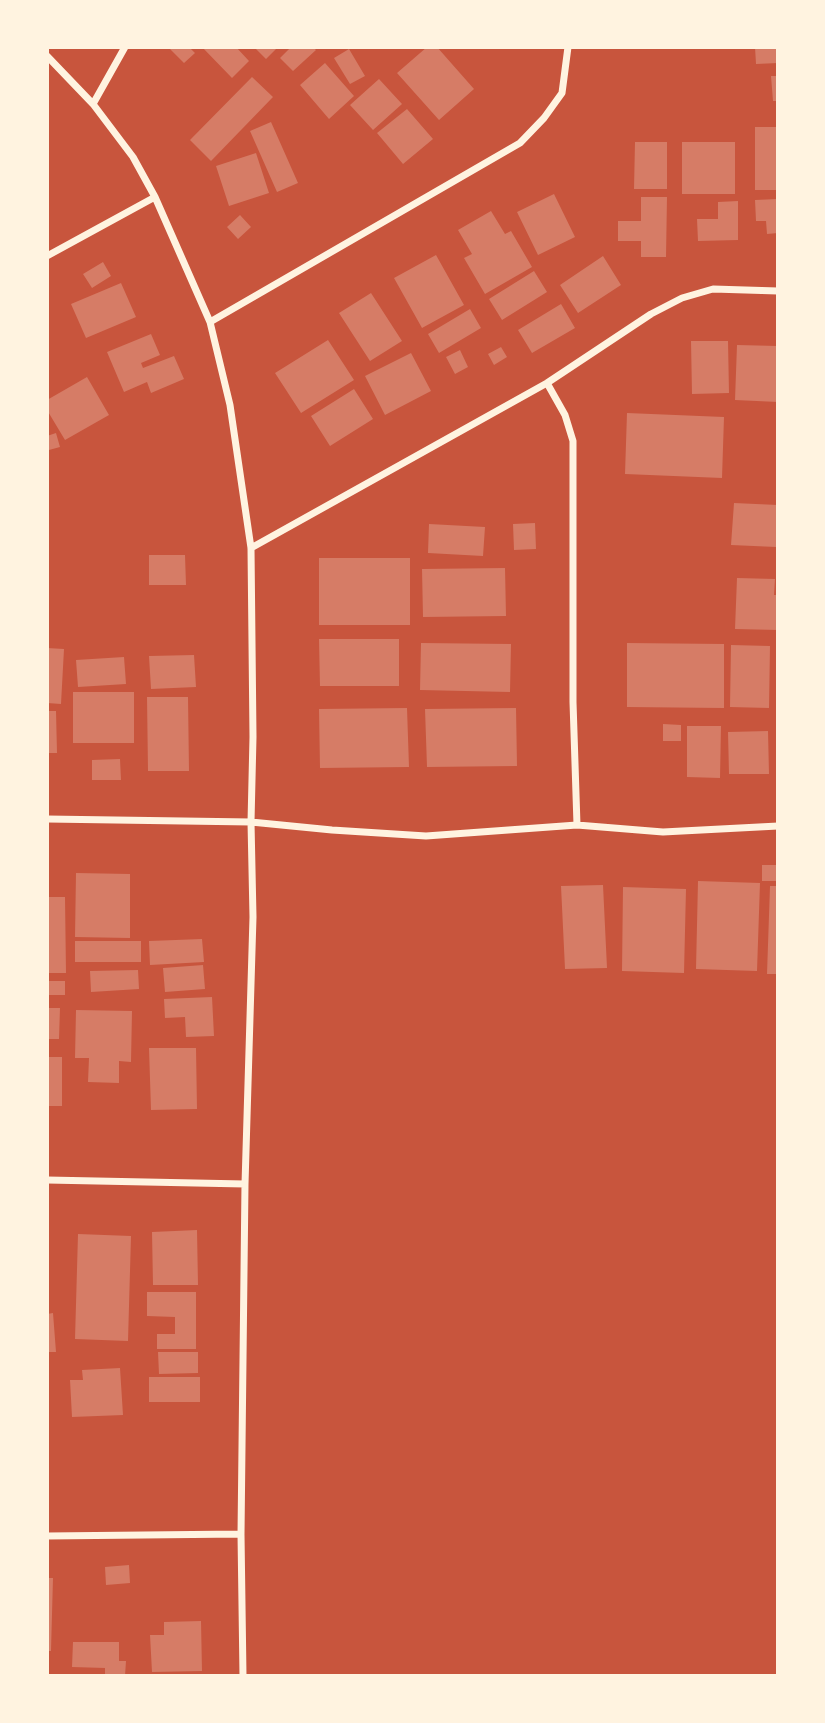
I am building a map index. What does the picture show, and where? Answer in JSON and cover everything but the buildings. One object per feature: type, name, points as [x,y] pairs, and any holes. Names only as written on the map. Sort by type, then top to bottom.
[{"type":"street","points":[[93,104],[125,47]]},
{"type":"street","points":[[210,321],[520,143],[544,118],[562,93],[568,47]]},
{"type":"street","points":[[47,56],[93,104],[133,157],[155,197],[210,321],[230,405],[251,548],[253,917],[245,1184],[241,1534],[243,1676]]},
{"type":"street","points":[[47,256],[155,197]]},
{"type":"street","points":[[251,548],[547,383],[651,314],[682,298],[713,289],[778,291]]},
{"type":"street","points":[[547,383],[565,415],[573,441],[573,702],[577,825]]},
{"type":"street","points":[[47,819],[251,822],[426,836],[577,825],[663,832],[778,826]]},
{"type":"street","points":[[47,1180],[245,1184]]},
{"type":"street","points":[[47,1536],[241,1534]]}]
